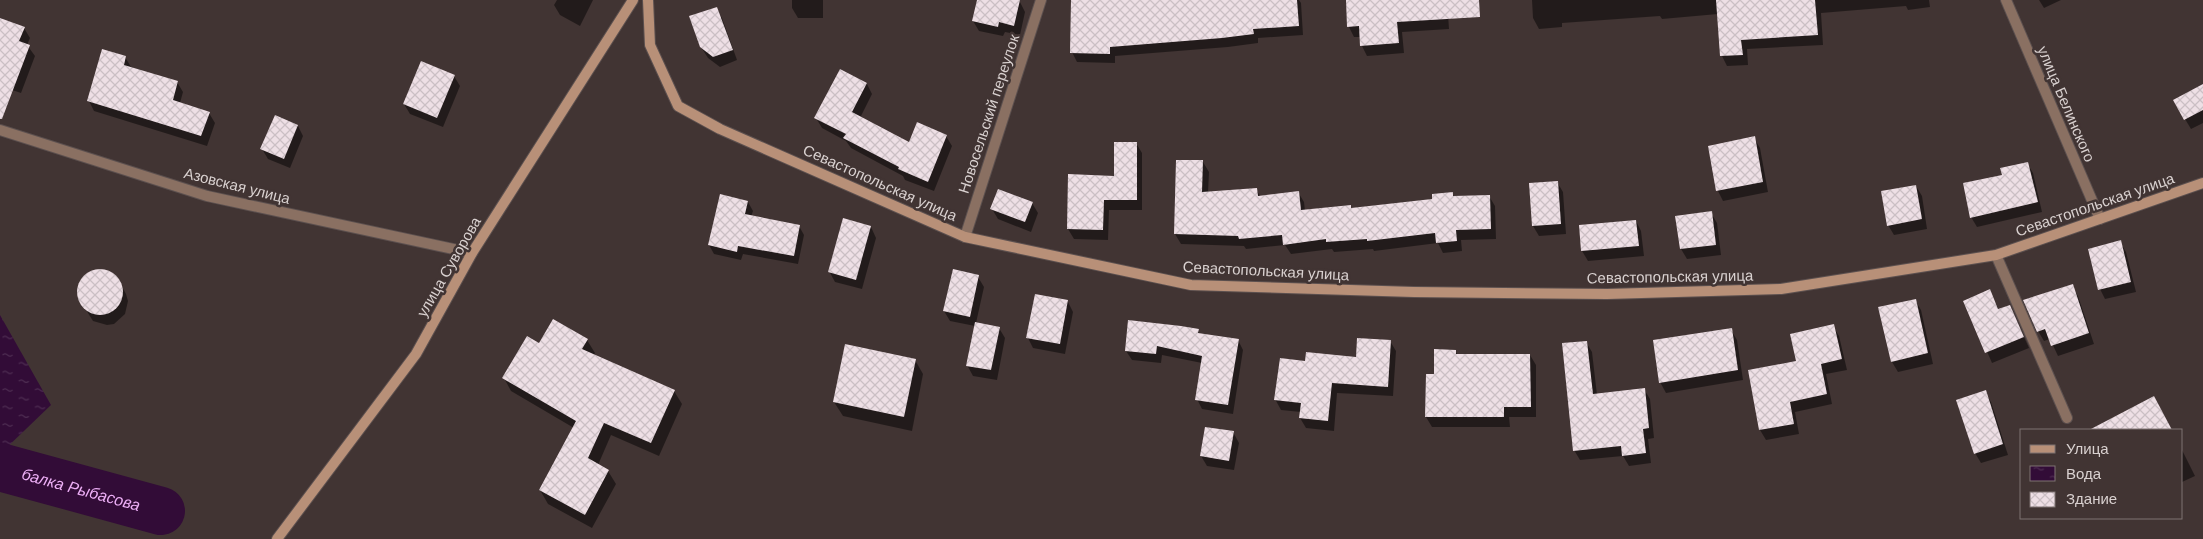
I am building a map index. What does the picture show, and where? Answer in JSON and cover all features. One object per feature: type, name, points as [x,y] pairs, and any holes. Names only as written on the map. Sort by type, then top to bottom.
[{"type":"main road","name":"улица Суворова","points":[[277,539],[416,354],[472,253],[633,0]]},
{"type":"main road","name":"Севастопольская улица","points":[[648,0],[650,45],[678,106],[720,129],[965,237],[1191,285],[1414,292],[1607,294],[1781,289],[1996,255],[2203,183]]},
{"type":"street","name":"Новосельский переулок","points":[[965,237],[1041,0]]},
{"type":"street","name":"улица Белинского","points":[[2006,0],[2100,219]]},
{"type":"street","name":"Азовская улица","points":[[0,130],[208,196],[472,253]]},
{"type":"street","points":[[1996,255],[2067,418]]},
{"type":"water","points":[[0,315],[51,405],[0,454]]},
{"type":"building","points":[[977,0],[1020,0],[1014,26],[999,22],[998,27],[972,21]]},
{"type":"building","points":[[1071,0],[1297,0],[1299,26],[1253,29],[1254,34],[1222,38],[1110,47],[1110,54],[1070,53]]},
{"type":"building","points":[[1346,0],[1479,0],[1480,17],[1397,22],[1399,43],[1360,46],[1359,26],[1347,27]]},
{"type":"building","points":[[1716,0],[1815,0],[1818,35],[1741,40],[1743,55],[1720,56]]},
{"type":"building","points":[[717,7],[733,50],[713,57],[700,47],[689,16]]},
{"type":"building","points":[[0,18],[25,27],[19,41],[30,45],[2,119],[0,119]]},
{"type":"building","points":[[102,49],[126,56],[124,65],[178,81],[173,100],[210,112],[201,136],[87,101]]},
{"type":"building","points":[[421,61],[455,75],[437,118],[403,104]]},
{"type":"building","points":[[840,69],[867,83],[852,112],[909,142],[917,122],[947,135],[928,182],[898,169],[899,167],[843,138],[846,134],[814,118]]},
{"type":"building","points":[[2203,84],[2203,110],[2184,120],[2173,100]]},
{"type":"building","points":[[275,115],[298,125],[284,159],[260,149]]},
{"type":"building","points":[[1755,136],[1763,182],[1716,191],[1708,146]]},
{"type":"building","points":[[1114,142],[1137,142],[1137,200],[1104,200],[1103,230],[1067,229],[1068,174],[1114,176]]},
{"type":"building","points":[[1176,160],[1203,160],[1202,192],[1257,188],[1258,196],[1299,191],[1301,210],[1351,205],[1351,208],[1432,199],[1432,194],[1453,192],[1453,196],[1490,195],[1491,229],[1456,230],[1457,241],[1436,243],[1435,233],[1367,241],[1367,239],[1326,242],[1326,239],[1283,245],[1282,235],[1239,239],[1238,236],[1174,234]]},
{"type":"building","points":[[2028,162],[2038,202],[1970,218],[1963,183],[2002,175],[2000,168]]},
{"type":"building","points":[[1558,181],[1561,224],[1532,226],[1529,183]]},
{"type":"building","points":[[1916,185],[1922,219],[1887,226],[1881,191]]},
{"type":"building","points":[[998,189],[1033,202],[1025,222],[990,209]]},
{"type":"building","points":[[720,194],[748,201],[745,214],[800,225],[794,256],[738,246],[737,252],[708,245]]},
{"type":"building","points":[[1712,211],[1716,245],[1680,249],[1675,216]]},
{"type":"building","points":[[843,218],[871,226],[856,280],[828,272]]},
{"type":"building","points":[[1636,220],[1639,246],[1581,251],[1579,225]]},
{"type":"building","points":[[2121,240],[2131,282],[2098,290],[2088,249]]},
{"type":"building","points":[[105,269],[109,270],[119,279],[122,283],[122,301],[113,311],[105,315],[95,315],[87,311],[78,301],[77,287],[81,279],[91,270]]},
{"type":"building","points":[[953,269],[979,275],[970,317],[943,311]]},
{"type":"building","points":[[2073,284],[2089,333],[2051,346],[2045,329],[2037,332],[2023,300]]},
{"type":"building","points":[[1990,289],[1998,309],[2010,305],[2024,337],[1985,353],[1963,301]]},
{"type":"building","points":[[1035,294],[1068,300],[1060,344],[1026,338]]},
{"type":"building","points":[[1916,299],[1928,353],[1891,362],[1878,307]]},
{"type":"building","points":[[553,319],[588,339],[582,349],[675,390],[651,443],[604,423],[588,458],[609,470],[585,515],[539,490],[576,421],[502,378],[527,336],[539,343]]},
{"type":"building","points":[[1128,320],[1199,329],[1198,333],[1239,339],[1228,405],[1195,400],[1202,356],[1157,346],[1156,354],[1125,351]]},
{"type":"building","points":[[975,322],[1000,327],[991,370],[966,366]]},
{"type":"building","points":[[1834,324],[1842,359],[1821,364],[1827,394],[1790,402],[1794,424],[1759,430],[1748,370],[1796,361],[1790,334]]},
{"type":"building","points":[[1732,328],[1738,370],[1659,383],[1653,340]]},
{"type":"building","points":[[1357,338],[1391,340],[1388,387],[1332,383],[1328,421],[1299,418],[1301,403],[1274,400],[1280,358],[1305,361],[1306,352],[1356,357]]},
{"type":"building","points":[[1587,341],[1593,394],[1645,388],[1649,428],[1643,429],[1646,453],[1622,456],[1621,446],[1573,451],[1562,343]]},
{"type":"building","points":[[845,344],[916,359],[904,417],[833,402]]},
{"type":"building","points":[[1434,349],[1456,350],[1456,354],[1530,354],[1531,407],[1504,407],[1504,417],[1425,417],[1426,374],[1434,374]]},
{"type":"building","points":[[1986,390],[2003,444],[1974,454],[1956,400]]},
{"type":"building","points":[[2154,396],[2171,429],[2091,429]]},
{"type":"building","points":[[1205,427],[1234,431],[1229,461],[1200,456]]},
{"type":"waterway","name":"балка Рыбасова","points":[[0,467],[161,511]]}]
